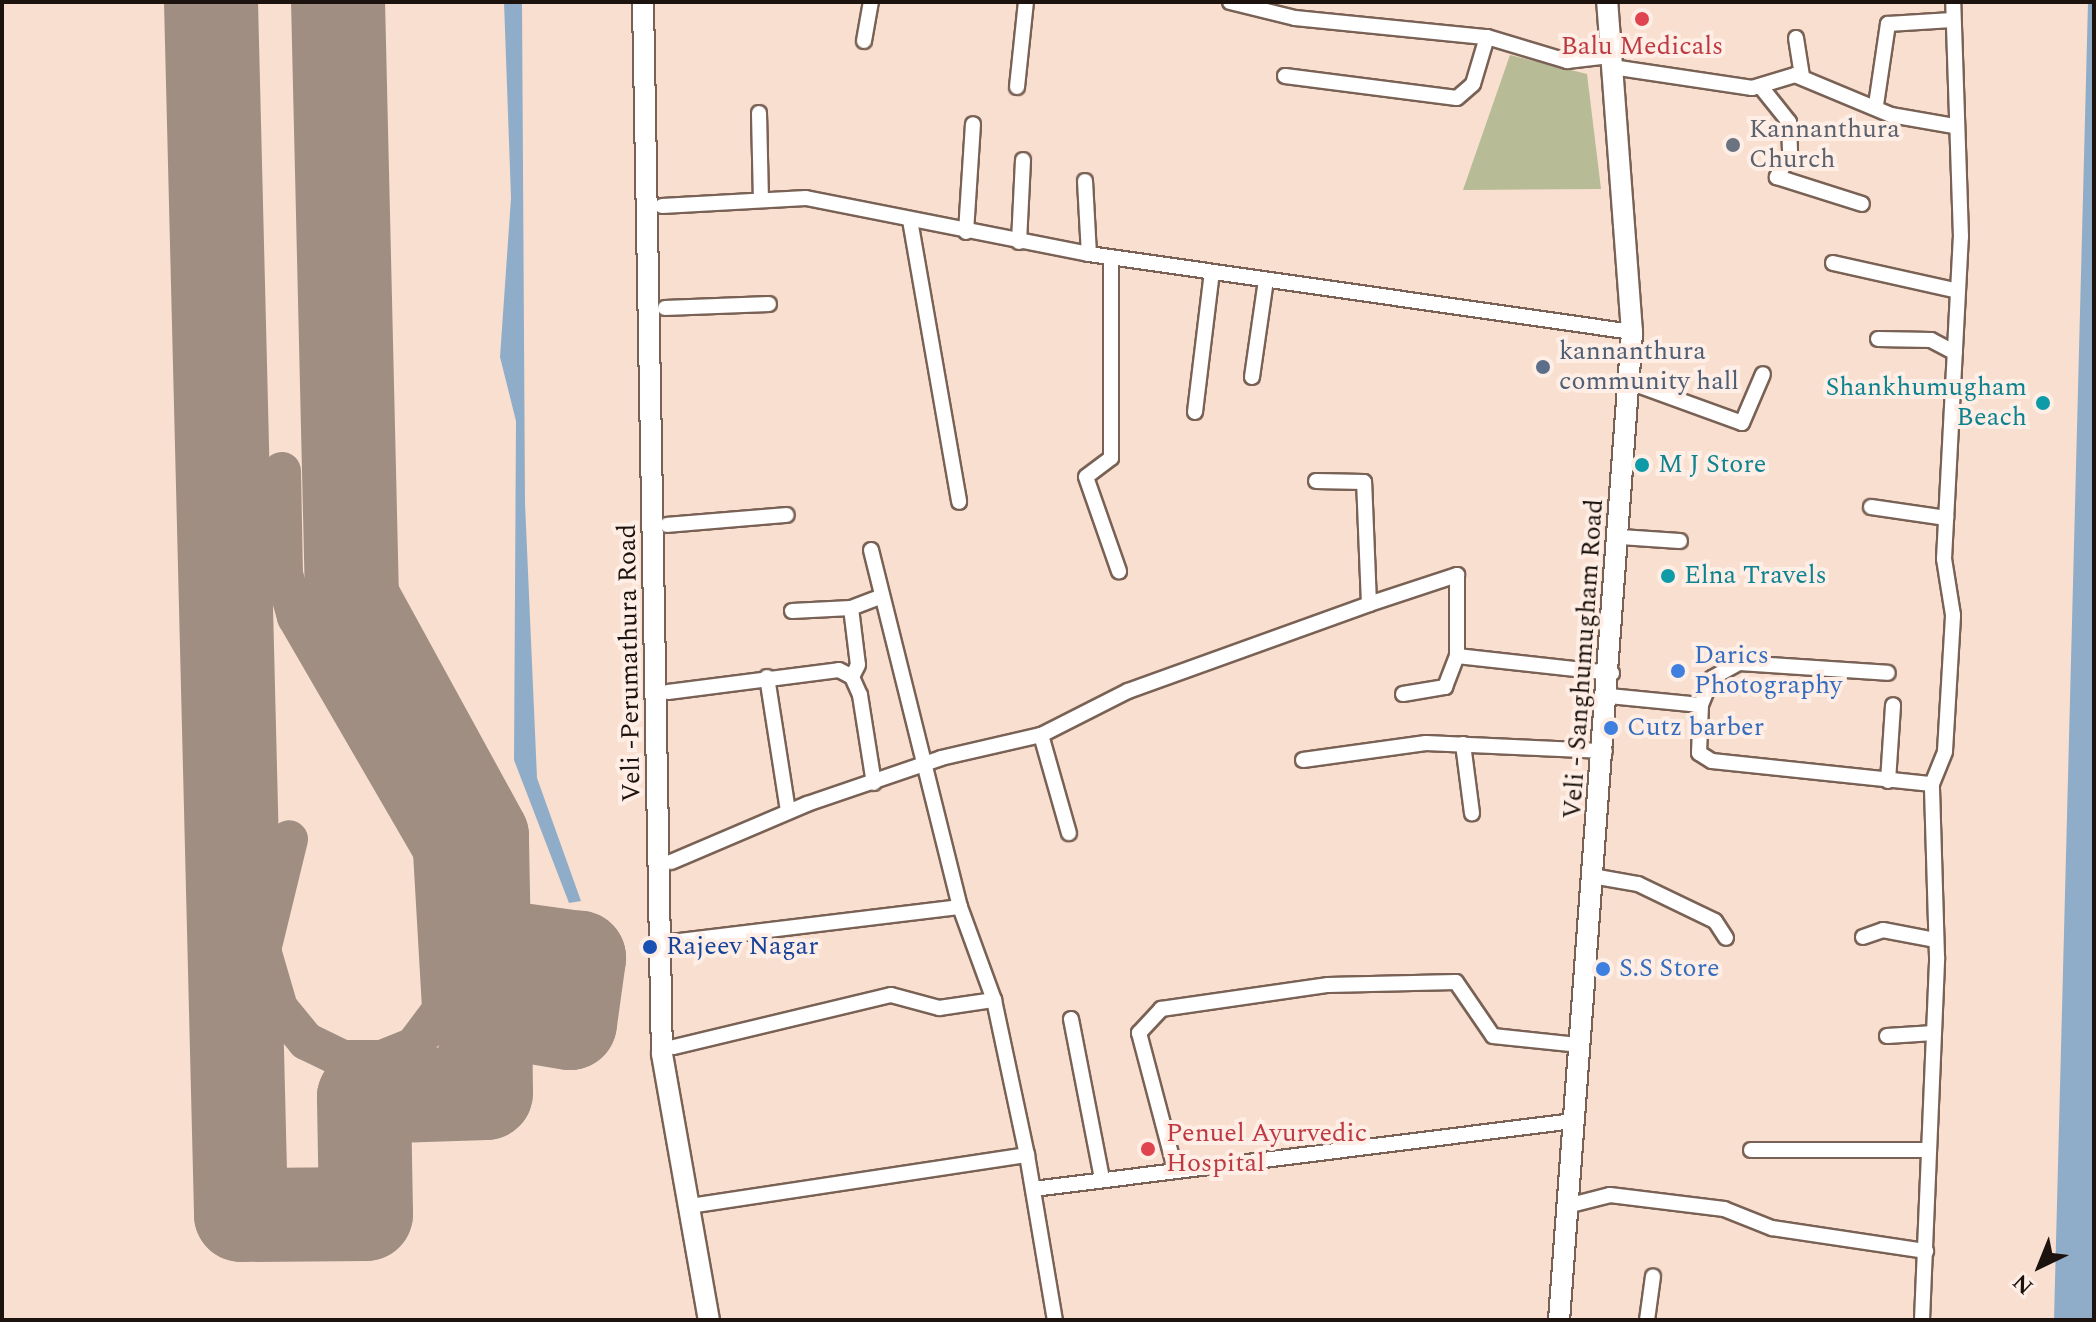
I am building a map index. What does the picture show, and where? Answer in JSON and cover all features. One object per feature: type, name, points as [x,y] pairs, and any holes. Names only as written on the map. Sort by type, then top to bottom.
[{"type":"main road","name":"Veli -Perumathura Road","points":[[643,2],[662,1054],[709,1320]]},
{"type":"main road","points":[[655,2],[665,308],[670,942],[674,1047],[696,1205],[719,1320]]},
{"type":"main road","name":"Veli - Sanghumugham Road","points":[[1559,1320],[1578,1045],[1612,673],[1632,332],[1607,2]]},
{"type":"street","points":[[864,41],[871,2]]},
{"type":"street","points":[[1017,87],[1026,2]]},
{"type":"street","points":[[1230,2],[1295,18],[1487,37],[1567,61],[1611,61],[1761,87],[1802,77],[1876,105],[1891,115],[1954,126]]},
{"type":"street","points":[[1922,1320],[1936,940],[1932,784],[1947,735],[1953,615],[1946,518],[1958,291],[1953,2]]},
{"type":"street","points":[[1876,105],[1888,24],[1952,20]]},
{"type":"street","points":[[1285,76],[1457,98],[1473,84],[1487,37]]},
{"type":"street","points":[[1796,38],[1802,77]]},
{"type":"street","points":[[1761,87],[1789,122],[1790,155],[1777,177],[1862,204]]},
{"type":"street","points":[[759,113],[761,200]]},
{"type":"street","points":[[966,232],[973,124]]},
{"type":"street","points":[[1019,242],[1023,160]]},
{"type":"street","points":[[1085,181],[1089,254]]},
{"type":"street","points":[[662,206],[806,198],[1089,254],[1632,332]]},
{"type":"street","points":[[910,220],[959,502]]},
{"type":"street","points":[[1111,257],[1111,458],[1086,477],[1119,571]]},
{"type":"street","points":[[1833,263],[1958,291]]},
{"type":"street","points":[[1195,412],[1212,272]]},
{"type":"street","points":[[1252,377],[1266,280]]},
{"type":"street","points":[[665,308],[769,304]]},
{"type":"street","points":[[1878,339],[1931,340],[1955,353]]},
{"type":"street","points":[[1629,382],[1742,423],[1763,374]]},
{"type":"street","points":[[1316,481],[1364,482],[1369,604]]},
{"type":"street","points":[[1871,507],[1946,518]]},
{"type":"street","points":[[667,525],[787,515]]},
{"type":"street","points":[[1620,537],[1680,541]]},
{"type":"street","points":[[871,550],[960,907],[994,1000],[1034,1189],[1055,1320]]},
{"type":"street","points":[[671,862],[788,811],[924,765],[1041,735],[1128,691],[1457,575],[1457,656],[1445,687],[1403,694]]},
{"type":"street","points":[[792,611],[851,608],[882,596]]},
{"type":"street","points":[[851,608],[858,665],[852,677],[874,783]]},
{"type":"street","points":[[1457,656],[1612,673]]},
{"type":"street","points":[[1888,673],[1739,663],[1712,678],[1701,705],[1705,758],[1932,784]]},
{"type":"street","points":[[668,692],[839,670],[852,677]]},
{"type":"street","points":[[767,677],[788,811]]},
{"type":"street","points":[[1609,696],[1701,705]]},
{"type":"street","points":[[1888,781],[1893,705]]},
{"type":"street","points":[[1041,735],[1069,833]]},
{"type":"street","points":[[1303,760],[1347,748],[1463,744],[1605,751]]},
{"type":"street","points":[[1463,744],[1472,813]]},
{"type":"street","points":[[1592,876],[1638,884],[1715,921],[1726,938]]},
{"type":"street","points":[[670,942],[960,907]]},
{"type":"street","points":[[1863,937],[1883,930],[1936,940]]},
{"type":"street","points":[[1175,1169],[1139,1033],[1161,1009],[1328,985],[1456,982],[1493,1036],[1578,1045]]},
{"type":"street","points":[[674,1047],[885,996],[939,1008],[994,1000]]},
{"type":"street","points":[[1071,1019],[1102,1179]]},
{"type":"street","points":[[1887,1036],[1934,1033]]},
{"type":"street","points":[[1034,1189],[1573,1121]]},
{"type":"street","points":[[1751,1150],[1929,1150]]},
{"type":"street","points":[[696,1205],[1027,1155]]},
{"type":"street","points":[[1567,1206],[1610,1195],[1724,1209],[1772,1228],[1926,1251]]},
{"type":"street","points":[[1647,1320],[1653,1276]]},
{"type":"green space","points":[[1510,55],[1587,74],[1601,189],[1463,190]]},
{"type":"water","points":[[504,2],[522,2],[525,503],[537,778],[581,901],[569,903],[514,760],[516,421],[500,357],[511,198]]},
{"type":"water","points":[[2088,2],[2094,2],[2094,1320],[2054,1320]]},
{"type":"taxiway","points":[[282,471],[284,574],[296,617],[432,852],[441,1010],[414,1046],[381,1059],[343,1059],[306,1041],[279,1008],[262,950],[289,839]]},
{"type":"runway","points":[[211,2],[241,1215],[366,1214],[364,1097],[486,1093],[485,1009],[570,1023],[579,958],[484,945],[482,836],[352,599],[338,2]]},
{"type":"place","name":"Balu Medicals","points":[[1642,19]]},
{"type":"place","name":"Kannanthura Church","points":[[1733,145]]},
{"type":"place","name":"kannanthura community hall","points":[[1543,367]]},
{"type":"place","name":"Shankhumugham Beach","points":[[2043,403]]},
{"type":"place","name":"M J Store","points":[[1642,465]]},
{"type":"place","name":"Elna Travels","points":[[1668,576]]},
{"type":"place","name":"Darics Photography","points":[[1678,671]]},
{"type":"place","name":"Cutz barber","points":[[1611,728]]},
{"type":"place","name":"Rajeev Nagar","points":[[650,947]]},
{"type":"place","name":"S.S Store","points":[[1603,969]]},
{"type":"place","name":"Penuel Ayurvedic Hospital","points":[[1148,1149]]}]
